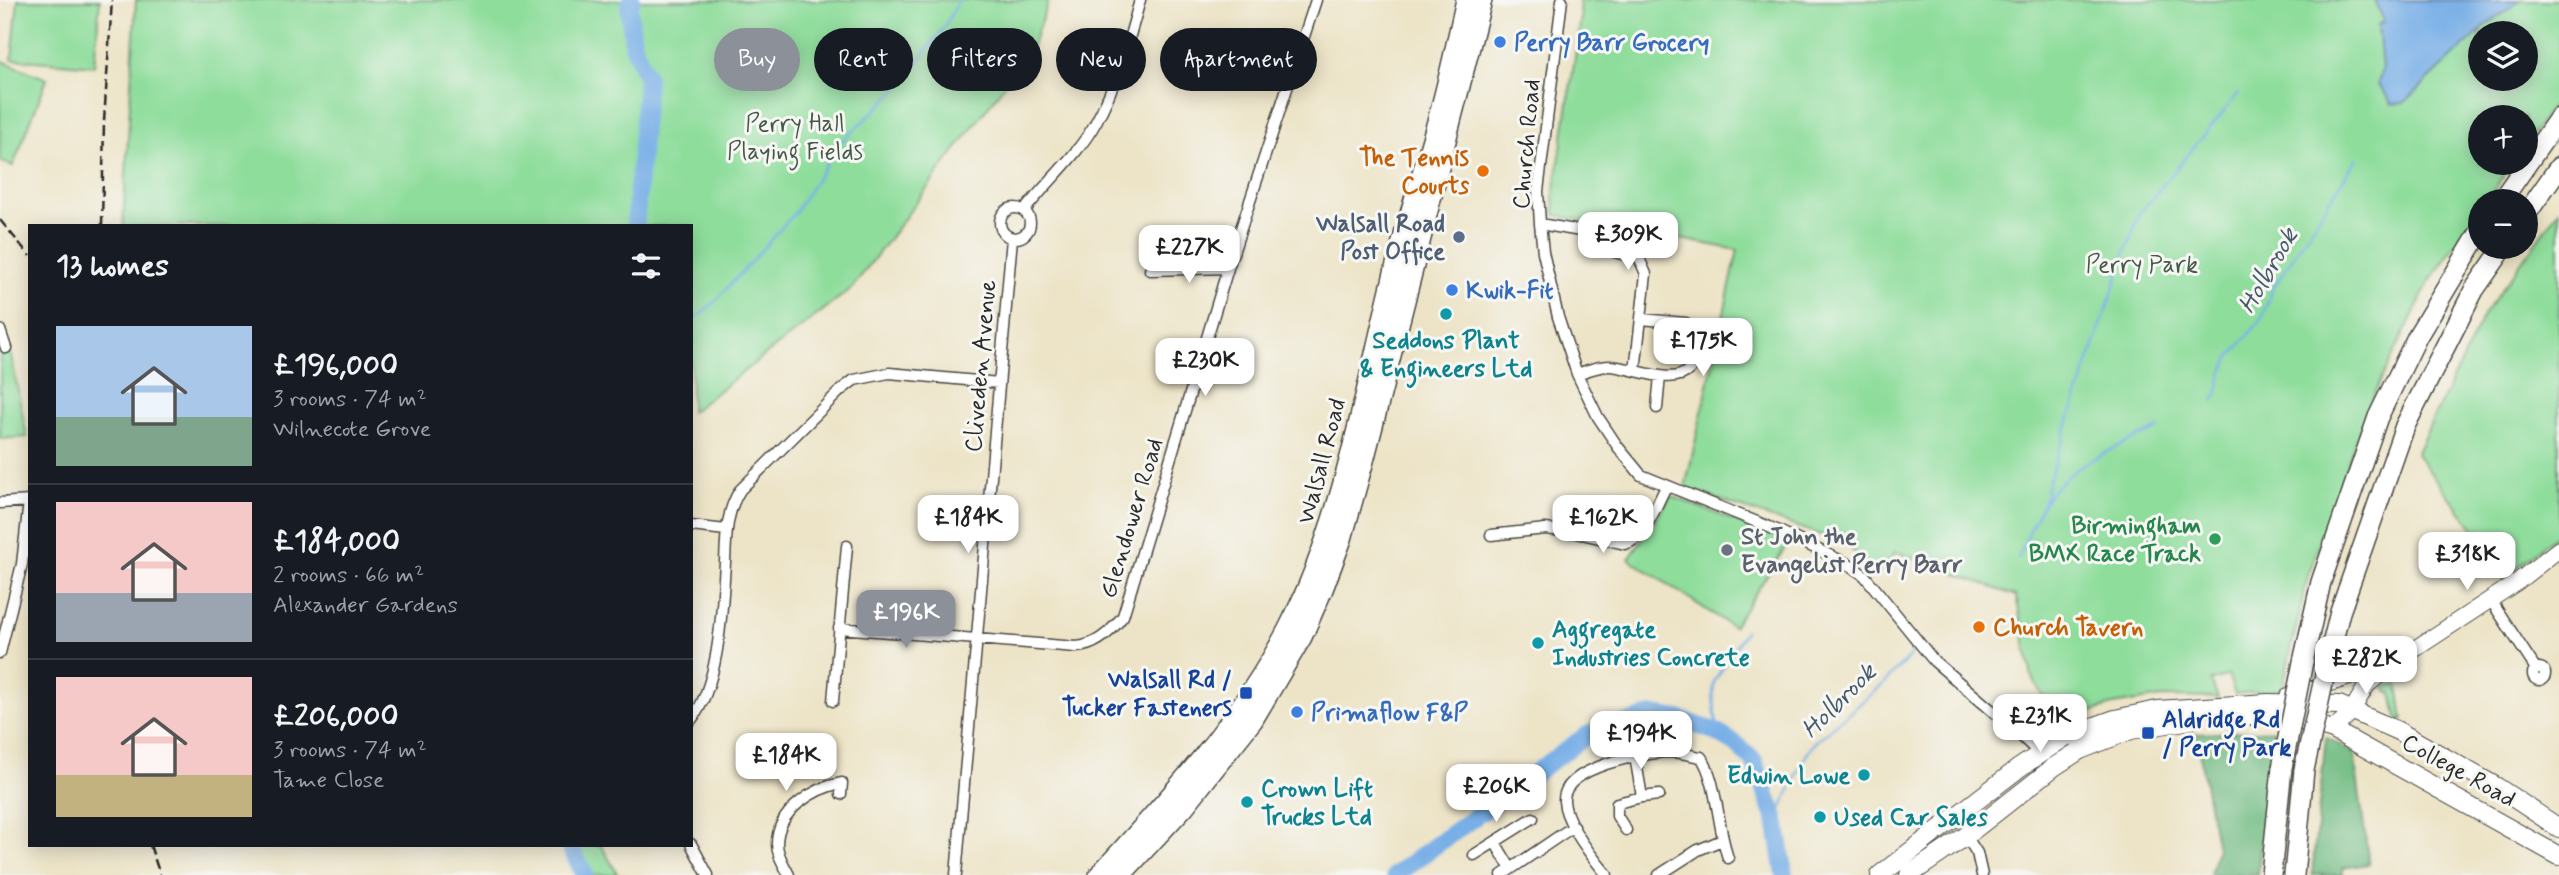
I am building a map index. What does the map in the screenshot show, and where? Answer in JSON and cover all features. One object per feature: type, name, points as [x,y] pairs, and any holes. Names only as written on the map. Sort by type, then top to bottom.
[{"type":"highway","name":"Walsall Road","points":[[1099,875],[1174,793],[1241,707],[1288,629],[1309,582],[1326,536],[1352,447],[1402,241],[1438,117],[1466,0]]},
{"type":"highway","name":"Walsall Road","points":[[1121,875],[1184,807],[1253,720],[1302,637],[1323,589],[1342,540],[1366,457],[1482,0]]},
{"type":"highway","points":[[2509,189],[2559,118]]},
{"type":"highway","points":[[2538,197],[2559,167]]},
{"type":"highway","points":[[2271,875],[2282,768],[2321,582],[2378,416],[2418,335],[2468,250]]},
{"type":"highway","points":[[2294,875],[2304,770],[2340,612],[2405,426],[2474,290],[2496,259]]},
{"type":"main road","points":[[1880,875],[2040,754],[2065,737],[2103,723],[2157,710],[2269,703],[2345,708]]},
{"type":"main road","name":"College Road","points":[[2345,708],[2398,732],[2497,787],[2559,828]]},
{"type":"main road","name":"College Road","points":[[2080,750],[2131,730],[2168,722],[2268,715],[2312,723],[2333,730],[2559,856]]},
{"type":"main road","points":[[2040,754],[2048,758],[2080,750]]},
{"type":"main road","points":[[1909,875],[1966,836],[2080,750]]},
{"type":"main road","points":[[2436,755],[2427,769],[2497,820]]},
{"type":"main road","points":[[1954,818],[1966,836]]},
{"type":"street","points":[[1024,211],[1095,124],[1110,91],[1140,0]]},
{"type":"street","name":"Glendower Road","points":[[839,628],[1048,646],[1087,646],[1108,633],[1123,616],[1228,268],[1316,0]]},
{"type":"street","name":"Church Road","points":[[1562,0],[1538,191],[1540,224],[1555,306],[1577,374],[1598,417],[1641,475],[1779,531],[1846,563],[1864,575],[1921,645],[1951,676],[2040,754]]},
{"type":"street","points":[[1015,208],[1024,211],[1030,220],[1027,233],[1012,238],[1004,234],[1001,228],[1003,214],[1015,208]]},
{"type":"street","points":[[1540,224],[1592,233],[1601,246],[1609,251],[1639,258],[1646,274],[1635,371]]},
{"type":"street","name":"Cliveden Avenue","points":[[956,875],[1012,238]]},
{"type":"street","points":[[1150,270],[1228,268]]},
{"type":"street","points":[[1577,374],[1597,367],[1612,366],[1660,376],[1677,376],[1690,369],[1693,331],[1686,323],[1641,319]]},
{"type":"street","points":[[0,330],[6,348]]},
{"type":"street","points":[[693,718],[702,707],[722,621],[726,530],[732,502],[740,490],[854,380],[889,373],[999,383]]},
{"type":"street","points":[[1657,408],[1660,376]]},
{"type":"street","points":[[1491,535],[1545,529],[1573,532],[1625,544],[1632,542],[1643,528],[1666,487]]},
{"type":"street","points":[[0,503],[28,501]]},
{"type":"street","points":[[0,653],[22,564],[28,510]]},
{"type":"street","points":[[693,526],[726,530]]},
{"type":"street","points":[[833,701],[847,546]]},
{"type":"street","points":[[2333,730],[2345,708],[2395,662],[2517,582],[2559,549]]},
{"type":"street","points":[[2490,599],[2536,669]]},
{"type":"street","points":[[2269,703],[2395,662]]},
{"type":"street","points":[[2345,708],[2345,690],[2372,670]]},
{"type":"street","name":"Church Road","points":[[2017,732],[2047,739],[2065,737]]},
{"type":"street","points":[[1608,875],[1574,826],[1563,799],[1569,785],[1594,768],[1635,756],[1670,752],[1701,757],[1709,768],[1721,840],[1728,858]]},
{"type":"street","points":[[1635,756],[1642,797]]},
{"type":"street","points":[[789,875],[778,854],[777,841],[780,827],[789,811],[815,792],[831,785],[842,783],[841,794]]},
{"type":"street","points":[[1626,830],[1617,816],[1617,803],[1659,795]]},
{"type":"street","points":[[1474,855],[1496,844],[1533,818]]},
{"type":"street","points":[[768,825],[780,827]]},
{"type":"street","points":[[1496,844],[1507,872],[1574,826]]},
{"type":"street","points":[[1966,836],[1977,853],[1982,875]]},
{"type":"street","points":[[1658,875],[1698,850],[1721,840]]},
{"type":"street","points":[[693,847],[708,875]]},
{"type":"green space","points":[[18,0],[100,0],[94,66],[12,59]]},
{"type":"green space","name":"Perry Hall Playing Fields","points":[[136,0],[1049,0],[1039,28],[927,28],[927,91],[1000,91],[852,288],[693,410],[693,224],[123,224]]},
{"type":"green space","name":"Perry Park","points":[[1579,0],[2559,0],[2559,96],[2538,126],[2538,105],[2468,105],[2468,175],[2504,175],[2495,189],[2468,189],[2468,227],[2428,284],[2366,411],[2308,576],[2282,689],[2235,694],[2228,675],[2211,681],[2218,698],[2162,697],[2113,705],[2085,714],[2054,715],[2032,678],[2016,596],[1896,552],[1878,573],[1844,543],[1685,488],[1738,250],[1555,215],[1554,195],[1581,17]]},
{"type":"green space","points":[[0,60],[47,79],[13,166],[0,161]]},
{"type":"green space","points":[[2559,210],[2559,533],[2509,574],[2416,454],[2484,314],[2524,259],[2538,259],[2538,239]]},
{"type":"green space","points":[[0,350],[10,350],[27,437],[0,439]]},
{"type":"green space","points":[[1671,496],[1789,542],[1733,627],[1629,559]]},
{"type":"green space","points":[[2398,684],[2403,720],[2400,721],[2392,692],[2388,693],[2385,688]]},
{"type":"green space","points":[[2273,730],[2258,875],[2210,875],[2217,849],[2196,734]]},
{"type":"green space","points":[[2326,737],[2354,753],[2369,864],[2343,868],[2343,875],[2312,875]]},
{"type":"green space","points":[[575,847],[602,847],[618,875],[591,875]]},
{"type":"water","points":[[2375,0],[2521,0],[2492,21],[2468,21],[2468,43],[2404,103],[2392,104],[2378,83],[2382,69],[2378,24],[2384,22]]},
{"type":"waterway","points":[[632,0],[629,6],[633,45],[647,78],[635,224]]},
{"type":"waterway","points":[[693,320],[714,303],[794,214],[840,143],[898,89],[945,26],[959,0]]},
{"type":"waterway","points":[[2098,334],[2139,214],[2239,93]]},
{"type":"waterway","name":"Holbrook","points":[[2213,401],[2229,358],[2261,320],[2273,288],[2357,158]]},
{"type":"waterway","points":[[2044,501],[2097,337]]},
{"type":"waterway","name":"Holbrook","points":[[2018,559],[2043,504],[2053,490],[2095,458],[2159,428]]},
{"type":"waterway","points":[[1718,734],[1713,697],[1714,682],[1745,631]]},
{"type":"waterway","name":"Holbrook","points":[[1776,820],[1814,743],[1883,684],[1916,650]]},
{"type":"waterway","points":[[1395,875],[1587,735],[1652,715],[1679,719],[1714,731],[1736,744],[1754,761],[1776,820],[1785,875]]},
{"type":"waterway","points":[[570,847],[585,875]]},
{"type":"railway","points":[[102,224],[104,121],[112,0]]},
{"type":"railway","points":[[0,220],[28,254]]},
{"type":"railway","points":[[151,847],[160,875]]},
{"type":"place","name":"Perry Barr Grocery","points":[[1500,42]]},
{"type":"place","name":"The Tennis Courts","points":[[1483,171]]},
{"type":"place","name":"Walsall Road Post Office","points":[[1459,237]]},
{"type":"place","name":"Kwik-Fit","points":[[1452,290]]},
{"type":"place","name":"Seddons Plant & Engineers Ltd","points":[[1446,314]]},
{"type":"place","name":"Birmingham BMX Race Track","points":[[2215,539]]},
{"type":"place","name":"St John the Evangelist Perry Barr","points":[[1727,550]]},
{"type":"place","name":"Church Tavern","points":[[1979,627]]},
{"type":"place","name":"Aggregate Industries Concrete","points":[[1538,643]]},
{"type":"place","name":"Walsall Rd / Tucker Fasteners","points":[[1246,693]]},
{"type":"place","name":"Primaflow F&P","points":[[1297,712]]},
{"type":"place","name":"Aldridge Rd / Perry Park","points":[[2148,733]]},
{"type":"place","name":"Edwin Lowe","points":[[1864,775]]},
{"type":"place","name":"Crown Lift Trucks Ltd","points":[[1247,802]]},
{"type":"place","name":"Used Car Sales","points":[[1820,817]]}]
